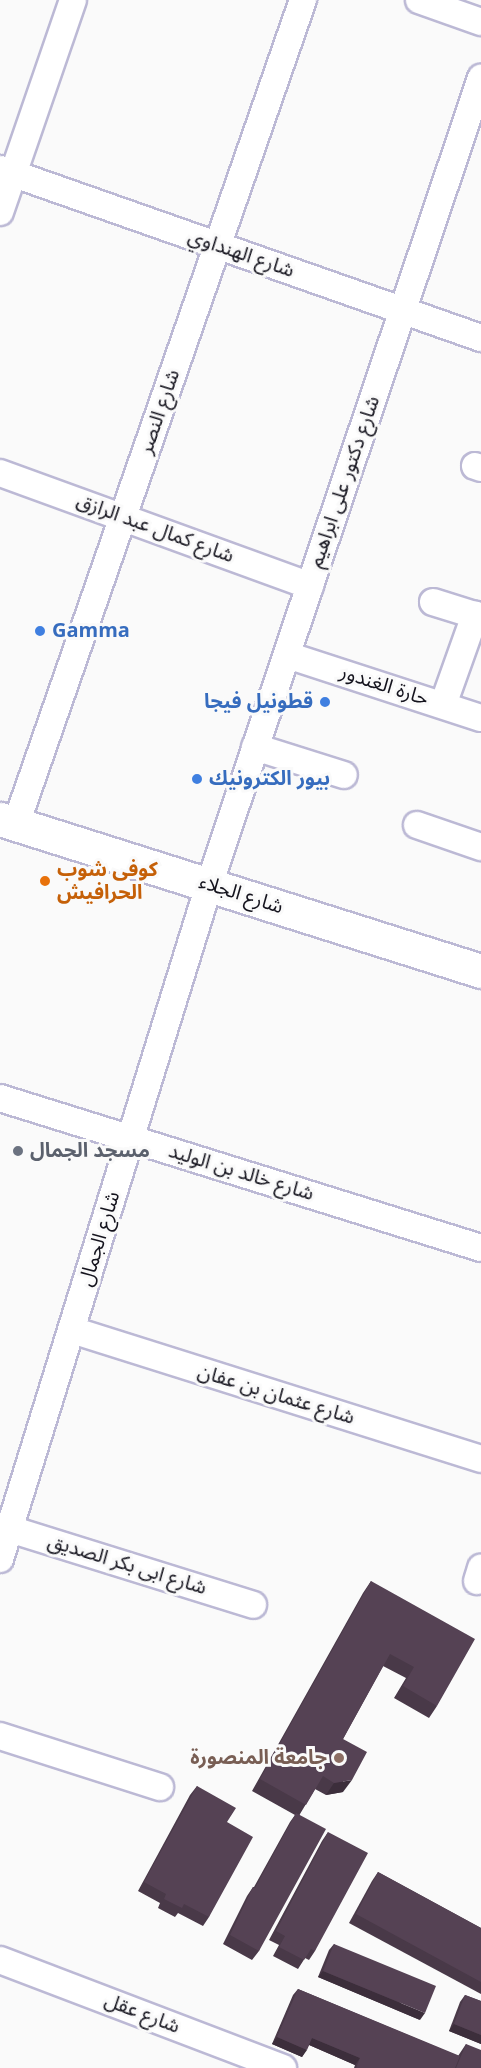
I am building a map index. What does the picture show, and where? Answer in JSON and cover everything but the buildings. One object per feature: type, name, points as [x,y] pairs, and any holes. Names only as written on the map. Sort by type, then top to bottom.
[{"type":"main road","name":"شارع الجلاء","points":[[8,822],[481,971]]},
{"type":"street","points":[[0,212],[7,171],[73,0]]},
{"type":"street","name":"شارع النصر","points":[[8,822],[123,518],[303,0]]},
{"type":"street","points":[[419,0],[481,22]]},
{"type":"street","name":"شارع دكتور على ابراهيم","points":[[209,885],[481,78]]},
{"type":"street","name":"شارع الهنداوي","points":[[7,171],[481,338]]},
{"type":"street","name":"شارع كمال عبد الرازق","points":[[0,473],[310,586]]},
{"type":"street","points":[[433,602],[478,616],[443,705]]},
{"type":"street","name":"حارة الغندور","points":[[287,655],[481,718]]},
{"type":"street","points":[[255,747],[344,775]]},
{"type":"street","points":[[417,825],[481,847]]},
{"type":"street","name":"شارع الجمال","points":[[0,1558],[5,1527],[72,1330],[209,885]]},
{"type":"street","name":"شارع خالد بن الوليد","points":[[0,1098],[481,1248]]},
{"type":"street","name":"شارع عثمان بن عفان","points":[[72,1330],[481,1459]]},
{"type":"street","name":"شارع ابى بكر الصديق","points":[[5,1527],[253,1605]]},
{"type":"street","points":[[0,1736],[160,1787]]},
{"type":"street","name":"شارع عقل","points":[[0,1960],[283,2068]]},
{"type":"place","name":"Gamma","points":[[40,631]]},
{"type":"place","name":"قطونيل فيجا","points":[[325,702]]},
{"type":"place","name":"بيور الكترونيك","points":[[197,779]]},
{"type":"place","name":"كوفى شوب الحرافيش","points":[[45,881]]},
{"type":"place","name":"مسجد الجمال","points":[[18,1151]]},
{"type":"place","name":"جامعة المنصورة","points":[[339,1758]]}]
